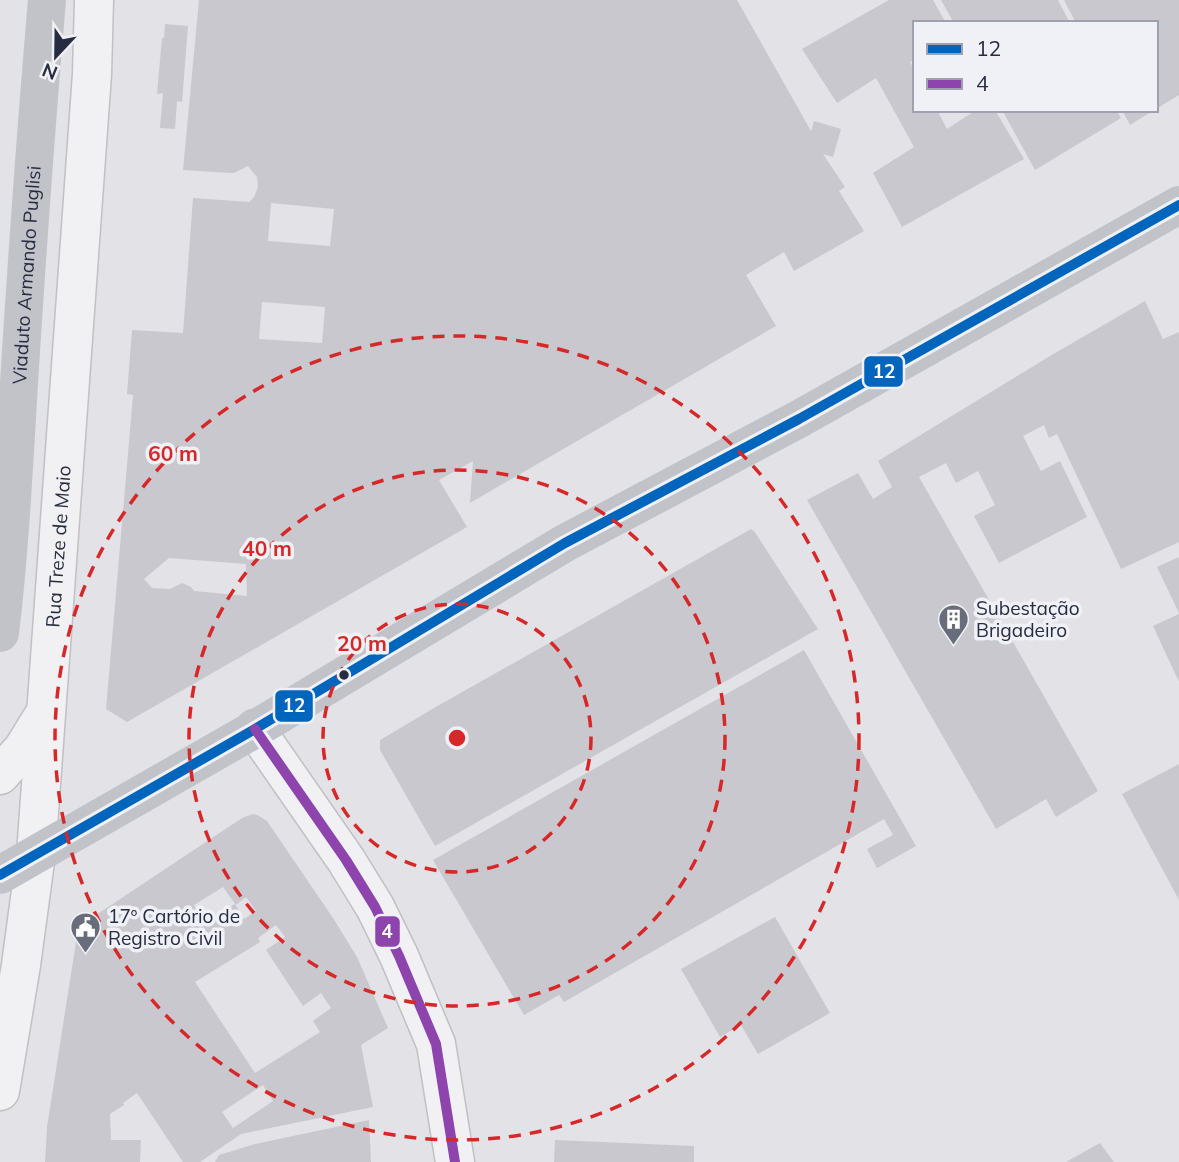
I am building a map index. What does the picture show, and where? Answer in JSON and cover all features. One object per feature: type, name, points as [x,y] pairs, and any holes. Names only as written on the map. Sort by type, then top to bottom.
[{"type":"main road","name":"Viaduto Armando Puglisi","points":[[0,633],[47,0]]},
{"type":"main road","points":[[0,875],[255,729],[565,542],[799,419],[1179,205]]},
{"type":"street","name":"Rua Treze de Maio","points":[[0,1091],[8,996],[36,854],[92,74],[94,0]]},
{"type":"street","points":[[0,775],[23,749],[46,712]]},
{"type":"street","points":[[255,729],[346,860],[375,907],[399,956],[436,1044],[455,1162]]},
{"type":"building","points":[[199,0],[737,0],[811,131],[814,121],[841,129],[833,157],[823,154],[845,187],[839,191],[864,231],[794,271],[784,252],[746,275],[776,326],[470,503],[473,461],[439,480],[467,527],[127,722],[106,709],[133,395],[127,394],[132,330],[183,333],[193,198],[249,202],[258,187],[257,177],[248,166],[234,173],[183,170]],"holes":[[[271,203],[334,209],[330,246],[268,241]],[[262,302],[325,307],[322,343],[259,339]],[[169,558],[246,564],[247,596],[194,591],[182,583],[170,589],[152,588],[144,579]]]},
{"type":"building","points":[[889,0],[933,0],[945,21],[913,21],[913,60],[910,62],[913,67],[913,112],[938,112],[947,129],[973,112],[996,112],[1024,159],[902,227],[873,173],[914,147],[876,78],[837,103],[802,49]]},
{"type":"building","points":[[941,0],[1058,0],[1069,21],[953,21]]},
{"type":"building","points":[[1064,0],[1179,0],[1179,95],[1158,108],[1158,21],[1075,21]]},
{"type":"building","points":[[165,24],[188,26],[182,102],[177,101],[175,129],[160,128],[163,93],[157,94]]},
{"type":"building","points":[[1003,112],[1117,112],[1121,118],[1035,170]]},
{"type":"building","points":[[1123,112],[1151,112],[1130,125]]},
{"type":"building","points":[[1145,301],[1163,339],[1179,332],[1179,542],[1121,569],[1057,434],[1049,438],[1044,425],[1023,436],[1041,471],[1060,461],[1087,517],[999,563],[974,516],[995,505],[978,471],[956,483],[946,463],[919,477],[1098,791],[1056,817],[1046,799],[996,829],[807,500],[858,473],[873,499],[892,487],[878,461]]},
{"type":"building","points":[[751,529],[818,629],[435,846],[380,750],[380,740]]},
{"type":"building","points":[[1179,557],[1179,613],[1157,567]]},
{"type":"building","points":[[1179,614],[1179,682],[1153,626]]},
{"type":"building","points":[[804,650],[916,846],[877,868],[867,849],[893,835],[884,819],[564,1002],[559,995],[524,1015],[433,860]]},
{"type":"building","points":[[1179,764],[1179,900],[1122,794]]},
{"type":"building","points":[[254,814],[267,821],[357,957],[388,1028],[361,1045],[373,1107],[241,1134],[200,1162],[183,1162],[137,1093],[110,1114],[111,1140],[141,1140],[140,1162],[45,1162],[47,1127],[76,942],[81,925],[244,817]],"holes":[[[223,887],[236,905],[246,897],[256,911],[244,919],[235,904],[204,923],[194,905]],[[276,925],[285,937],[266,950],[303,1006],[321,993],[331,1008],[313,1021],[320,1032],[255,1073],[195,982],[260,942],[258,938]],[[263,1085],[273,1101],[233,1128],[222,1112]]]},
{"type":"building","points":[[775,917],[830,1013],[758,1054],[741,1025],[720,1037],[681,969]]},
{"type":"building","points":[[369,1120],[371,1162],[215,1162],[219,1155],[255,1144]]},
{"type":"building","points":[[555,1140],[694,1146],[694,1162],[554,1162]]},
{"type":"building","points":[[1100,1143],[1114,1162],[1066,1162]]},
{"type":"transit line","name":"12","points":[[0,875],[255,729],[565,543],[799,419],[1179,205]]},
{"type":"transit line","name":"4","points":[[255,729],[346,860],[375,907],[399,956],[436,1044],[455,1162]]},
{"type":"place","name":"Subestação Brigadeiro","points":[[953,646]]},
{"type":"place","name":"17º Cartório de Registro Civil","points":[[85,954]]}]
